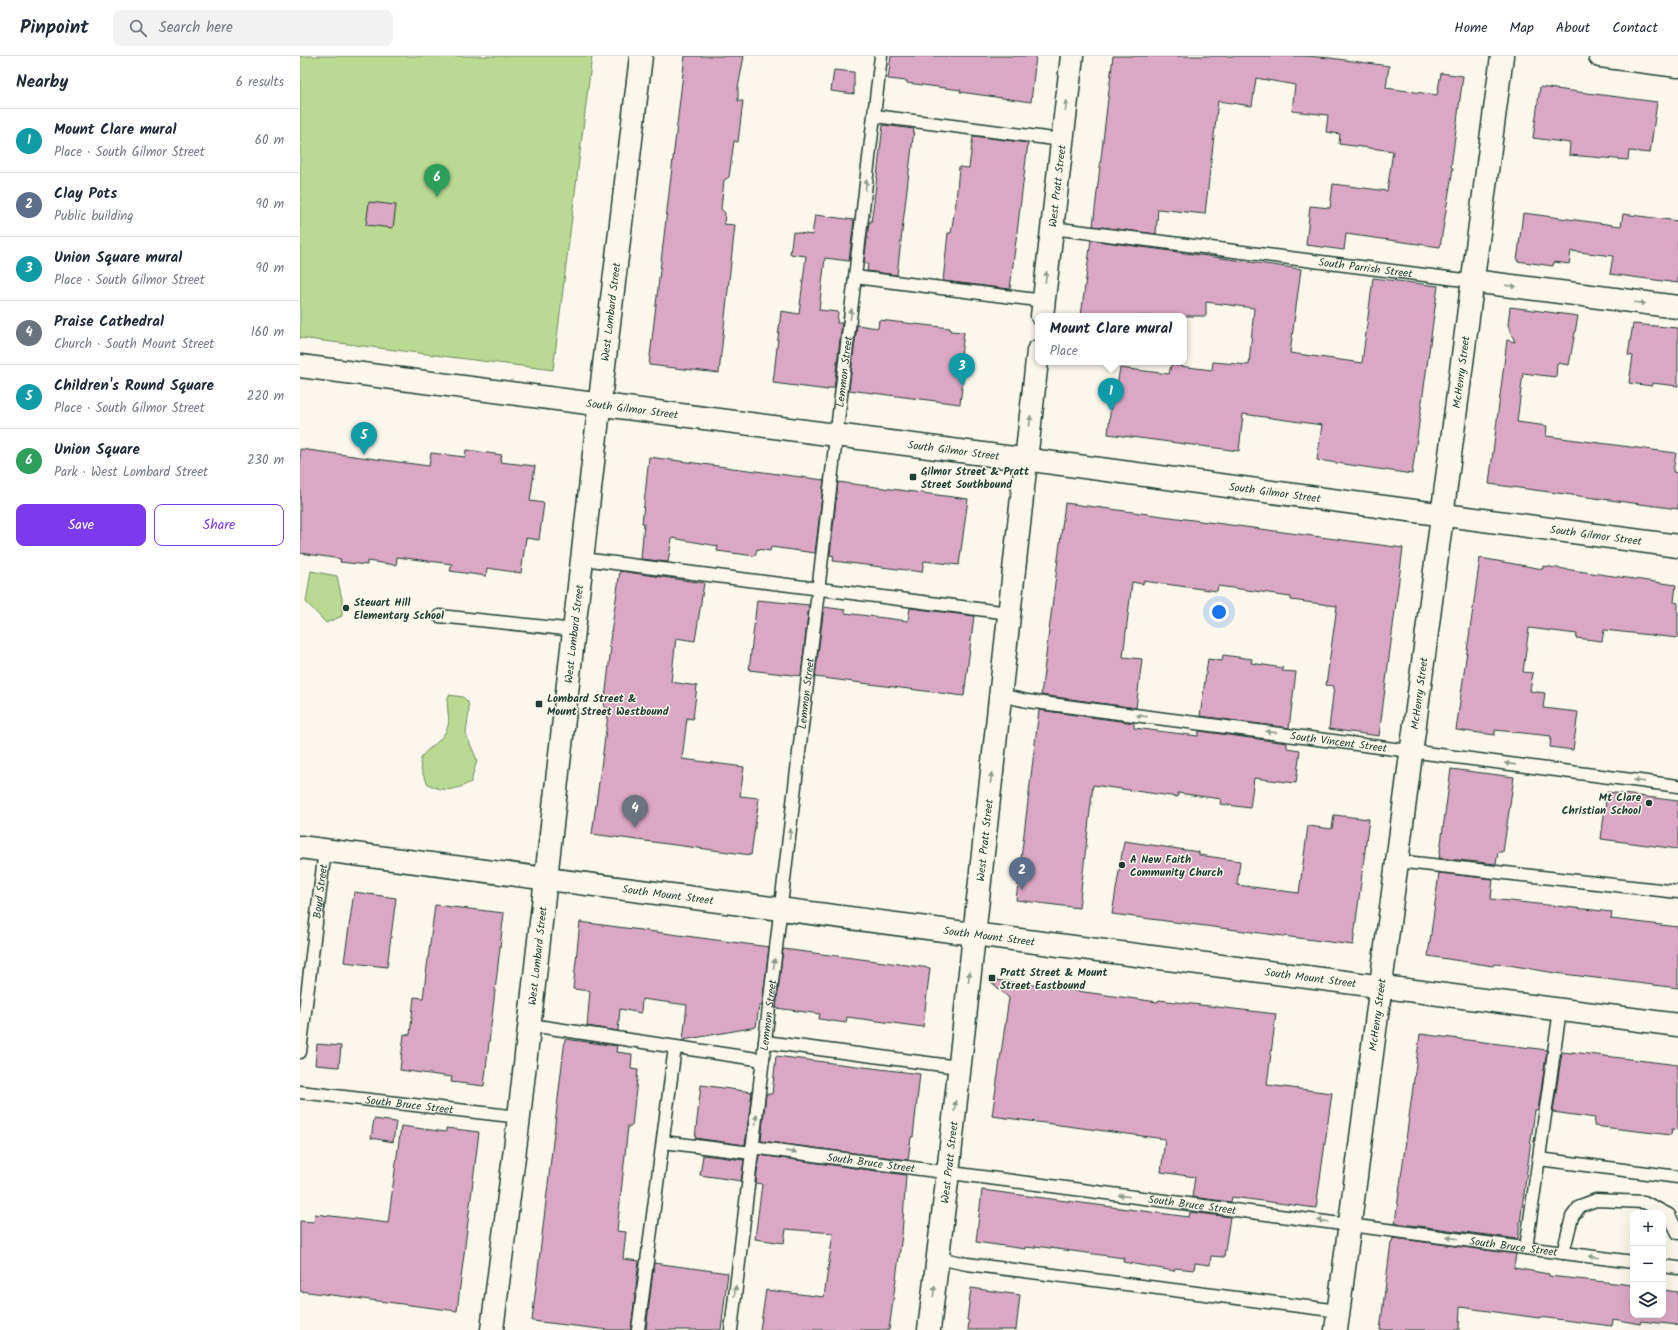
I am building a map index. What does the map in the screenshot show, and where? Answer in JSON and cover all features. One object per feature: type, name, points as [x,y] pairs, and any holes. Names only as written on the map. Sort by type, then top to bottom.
[{"type":"street","name":"West Lombard Street","points":[[492,1330],[530,1025],[641,56]]},
{"type":"street","name":"West Pratt Street","points":[[1043,308],[1072,56]]},
{"type":"street","name":"McHenry Street","points":[[1337,1320],[1502,56]]},
{"type":"street","points":[[1600,56],[1678,66]]},
{"type":"street","name":"South Parrish Street","points":[[1472,281],[1678,308]]},
{"type":"street","name":"West Pratt Street","points":[[929,1330],[948,1173],[958,1066],[1036,365]]},
{"type":"street","name":"South Gilmor Street","points":[[300,366],[600,406],[1026,459],[1678,546]]},
{"type":"street","name":"South Mount Street","points":[[300,846],[1678,1025]]},
{"type":"lane","name":"Lemmon Street","points":[[731,1330],[881,56]]},
{"type":"lane","points":[[875,116],[1062,140]]},
{"type":"lane","name":"South Parrish Street","points":[[1052,228],[1472,281]]},
{"type":"lane","points":[[855,277],[1043,308]]},
{"type":"lane","points":[[583,560],[1009,613]]},
{"type":"lane","points":[[439,616],[575,630]]},
{"type":"lane","name":"South Vincent Street","points":[[1000,695],[1027,701],[1678,786]]},
{"type":"lane","name":"Boyd Street","points":[[300,1052],[325,850]]},
{"type":"lane","points":[[1396,860],[1678,892]]},
{"type":"lane","points":[[1526,1248],[1560,1010]]},
{"type":"lane","points":[[530,1025],[763,1060]]},
{"type":"lane","points":[[765,1042],[958,1066]]},
{"type":"lane","points":[[638,1330],[675,1047]]},
{"type":"lane","name":"South Bruce Street","points":[[300,1092],[519,1117]]},
{"type":"lane","name":"South Bruce Street","points":[[663,1142],[752,1150],[948,1173],[1630,1262]]},
{"type":"lane","points":[[1539,1159],[1678,1177]]},
{"type":"lane","points":[[1563,1253],[1572,1217],[1580,1206],[1596,1200],[1644,1202],[1669,1215],[1678,1233]]},
{"type":"lane","points":[[938,1258],[967,1264],[1337,1320]]},
{"type":"lane","points":[[1666,1266],[1678,1268]]},
{"type":"green space","points":[[300,56],[592,56],[553,370],[300,338]]},
{"type":"green space","points":[[311,571],[337,576],[342,599],[342,616],[326,623],[306,602]]},
{"type":"green space","points":[[449,695],[463,697],[468,702],[469,711],[466,734],[477,760],[471,782],[455,789],[439,789],[428,784],[420,764],[421,758],[436,744],[447,729],[449,721],[447,703]]},
{"type":"building","points":[[685,56],[744,56],[738,88],[738,101],[743,101],[738,142],[734,141],[729,177],[724,180],[721,209],[725,213],[724,224],[735,225],[719,373],[649,365]]},
{"type":"building","points":[[891,56],[1036,56],[1031,102],[960,92],[961,90],[888,79]]},
{"type":"building","points":[[1113,56],[1306,56],[1330,58],[1389,66],[1386,88],[1437,95],[1441,73],[1463,76],[1451,167],[1453,168],[1440,247],[1346,234],[1344,250],[1306,245],[1310,206],[1330,208],[1333,184],[1387,191],[1393,151],[1339,144],[1340,134],[1326,132],[1328,115],[1292,111],[1295,85],[1256,78],[1252,106],[1218,101],[1205,214],[1158,209],[1156,234],[1093,226]]},
{"type":"building","points":[[834,70],[854,72],[854,94],[831,91]]},
{"type":"building","points":[[1540,87],[1657,102],[1650,153],[1629,151],[1628,160],[1569,155],[1570,143],[1533,138]]},
{"type":"building","points":[[883,125],[914,129],[897,275],[867,271],[868,264],[864,263],[869,222],[871,222],[874,201]]},
{"type":"building","points":[[973,136],[1028,143],[1010,289],[943,281],[948,233],[951,233],[956,202],[959,167],[969,168]]},
{"type":"building","points":[[369,202],[396,205],[393,228],[366,225]]},
{"type":"building","points":[[1523,213],[1621,226],[1623,214],[1678,221],[1678,283],[1610,274],[1613,256],[1571,251],[1569,264],[1554,262],[1553,266],[1517,261]]},
{"type":"building","points":[[815,215],[854,220],[849,261],[825,258],[819,310],[838,312],[837,323],[842,323],[834,388],[828,388],[828,390],[773,383],[781,311],[799,314],[806,256],[790,254],[793,232],[812,235]]},
{"type":"building","points":[[1091,240],[1301,269],[1290,353],[1362,363],[1373,278],[1438,286],[1412,474],[1317,460],[1322,425],[1243,414],[1239,451],[1108,434],[1113,384],[1117,385],[1120,368],[1169,374],[1171,365],[1212,370],[1213,362],[1249,365],[1254,308],[1206,302],[1206,316],[1187,316],[1187,313],[1081,313]]},
{"type":"building","points":[[1510,307],[1578,316],[1569,365],[1557,363],[1556,377],[1523,373],[1517,422],[1547,426],[1546,436],[1676,453],[1673,472],[1678,473],[1678,509],[1489,484],[1507,340],[1515,342],[1508,325]]},
{"type":"building","points":[[879,320],[950,328],[950,331],[964,332],[961,356],[966,356],[960,404],[849,390],[857,325],[878,328]]},
{"type":"building","points":[[1633,324],[1678,328],[1678,386],[1652,383],[1652,386],[1629,383],[1633,356],[1628,355]]},
{"type":"building","points":[[300,449],[429,466],[431,453],[465,457],[466,450],[502,455],[500,462],[535,466],[530,501],[544,503],[539,540],[526,538],[521,573],[487,568],[486,576],[450,571],[452,564],[397,557],[396,565],[367,561],[367,565],[340,562],[341,559],[300,553]]},
{"type":"building","points":[[649,457],[824,480],[815,553],[771,547],[770,551],[757,549],[755,556],[717,551],[718,546],[672,538],[668,562],[641,559],[644,523],[642,523]]},
{"type":"building","points":[[838,482],[968,499],[959,565],[924,561],[922,572],[833,561],[834,556],[830,555]]},
{"type":"building","points":[[1065,503],[1403,548],[1379,736],[1329,729],[1334,686],[1326,685],[1337,606],[1291,600],[1291,597],[1276,594],[1218,586],[1217,591],[1143,581],[1143,584],[1132,582],[1123,657],[1142,659],[1136,708],[1041,695]]},
{"type":"building","points":[[1480,558],[1543,569],[1543,566],[1676,585],[1674,602],[1678,603],[1678,638],[1604,630],[1602,641],[1576,638],[1577,634],[1529,628],[1523,672],[1533,673],[1530,691],[1545,693],[1543,708],[1578,712],[1573,750],[1550,747],[1551,736],[1495,730],[1495,735],[1456,730]]},
{"type":"building","points":[[620,571],[704,583],[695,641],[676,638],[671,682],[697,686],[693,719],[687,718],[682,759],[744,767],[740,796],[759,798],[751,855],[592,834],[609,708],[604,708],[611,647],[609,647]]},
{"type":"building","points":[[757,600],[809,605],[801,676],[749,670]]},
{"type":"building","points":[[824,607],[845,610],[845,613],[908,621],[910,608],[974,616],[964,696],[815,677]]},
{"type":"building","points":[[1223,655],[1252,659],[1251,663],[1283,668],[1282,671],[1296,672],[1289,728],[1200,716],[1208,659],[1222,661]]},
{"type":"building","points":[[1039,710],[1134,723],[1134,728],[1198,736],[1199,731],[1287,743],[1287,748],[1300,750],[1296,783],[1254,778],[1250,808],[1220,804],[1221,799],[1178,793],[1178,797],[1093,785],[1079,908],[1016,900]]},
{"type":"building","points":[[1451,769],[1514,777],[1503,852],[1498,852],[1496,864],[1439,858]]},
{"type":"building","points":[[1607,792],[1678,801],[1678,849],[1601,839]]},
{"type":"building","points":[[1334,815],[1369,819],[1353,945],[1112,914],[1124,841],[1199,852],[1199,855],[1240,861],[1237,885],[1299,893],[1308,826],[1332,829]]},
{"type":"building","points":[[1439,873],[1493,879],[1491,899],[1612,912],[1611,919],[1678,927],[1678,988],[1555,973],[1509,965],[1494,964],[1493,966],[1428,956]]},
{"type":"building","points":[[354,892],[396,898],[387,967],[344,962]]},
{"type":"building","points":[[435,905],[504,913],[484,1086],[451,1082],[452,1077],[400,1070],[404,1034],[410,1035],[414,997],[423,998]]},
{"type":"building","points":[[580,922],[769,947],[762,1006],[759,1006],[756,1027],[683,1040],[687,1005],[642,999],[641,1013],[620,1009],[618,1031],[587,1026],[590,991],[573,989]]},
{"type":"building","points":[[783,949],[930,968],[923,1027],[847,1017],[846,1023],[819,1019],[820,1014],[776,1008]]},
{"type":"building","points":[[988,979],[1158,1002],[1159,1000],[1276,1014],[1267,1085],[1332,1093],[1316,1208],[1232,1197],[1231,1202],[1192,1197],[1195,1177],[1161,1172],[1165,1139],[992,1116],[1009,998]]},
{"type":"building","points":[[1420,1034],[1547,1050],[1538,1110],[1535,1110],[1518,1239],[1395,1223]]},
{"type":"building","points":[[565,1039],[617,1046],[616,1052],[632,1054],[631,1069],[638,1070],[632,1126],[628,1126],[617,1231],[626,1232],[623,1259],[639,1261],[631,1330],[609,1330],[532,1321]]},
{"type":"building","points":[[317,1044],[341,1046],[339,1067],[315,1065]]},
{"type":"building","points":[[1562,1052],[1678,1065],[1678,1130],[1672,1129],[1671,1135],[1594,1126],[1595,1118],[1553,1112]]},
{"type":"building","points":[[776,1056],[920,1074],[913,1137],[911,1137],[908,1160],[761,1141],[766,1094],[772,1094]]},
{"type":"building","points":[[701,1085],[752,1092],[745,1145],[695,1138]]},
{"type":"building","points":[[374,1119],[396,1122],[393,1142],[371,1138]]},
{"type":"building","points":[[401,1126],[446,1132],[446,1128],[479,1132],[457,1311],[300,1291],[300,1221],[314,1222],[315,1214],[388,1223]]},
{"type":"building","points":[[703,1155],[744,1160],[741,1181],[700,1175]]},
{"type":"building","points":[[759,1155],[906,1175],[902,1235],[889,1330],[760,1330],[766,1290],[824,1297],[833,1233],[786,1229],[784,1243],[755,1239],[762,1184],[756,1183]]},
{"type":"building","points":[[982,1190],[1189,1217],[1190,1212],[1230,1217],[1224,1257],[1211,1256],[1210,1265],[1195,1263],[1194,1270],[1175,1268],[1174,1271],[1123,1262],[1124,1258],[1035,1246],[1035,1248],[1025,1247],[1025,1249],[976,1242]]},
{"type":"building","points":[[1393,1238],[1516,1254],[1514,1268],[1549,1274],[1549,1276],[1630,1285],[1630,1318],[1666,1318],[1666,1290],[1678,1292],[1678,1325],[1641,1321],[1640,1324],[1613,1319],[1612,1326],[1460,1307],[1459,1330],[1380,1330]]},
{"type":"building","points":[[654,1263],[728,1273],[721,1330],[646,1330]]},
{"type":"building","points":[[971,1288],[1020,1295],[1016,1330],[968,1330],[969,1321],[967,1320]]},
{"type":"place","name":"Union Square","points":[[437,197]]},
{"type":"place","name":"Union Square mural","points":[[962,386]]},
{"type":"place","name":"Mount Clare mural","points":[[1111,411]]},
{"type":"place","name":"Children's Round Square","points":[[364,455]]},
{"type":"place","name":"Gilmor Street & Pratt Street Southbound","points":[[913,477]]},
{"type":"place","name":"Steuart Hill Elementary School","points":[[346,608]]},
{"type":"place","name":"Lombard Street & Mount Street Westbound","points":[[539,704]]},
{"type":"place","name":"Mt Clare Christian School","points":[[1649,803]]},
{"type":"place","name":"Praise Cathedral","points":[[635,828]]},
{"type":"place","name":"A New Faith Community Church","points":[[1122,865]]},
{"type":"place","name":"Clay Pots","points":[[1022,890]]},
{"type":"place","name":"Pratt Street & Mount Street Eastbound","points":[[992,978]]}]
